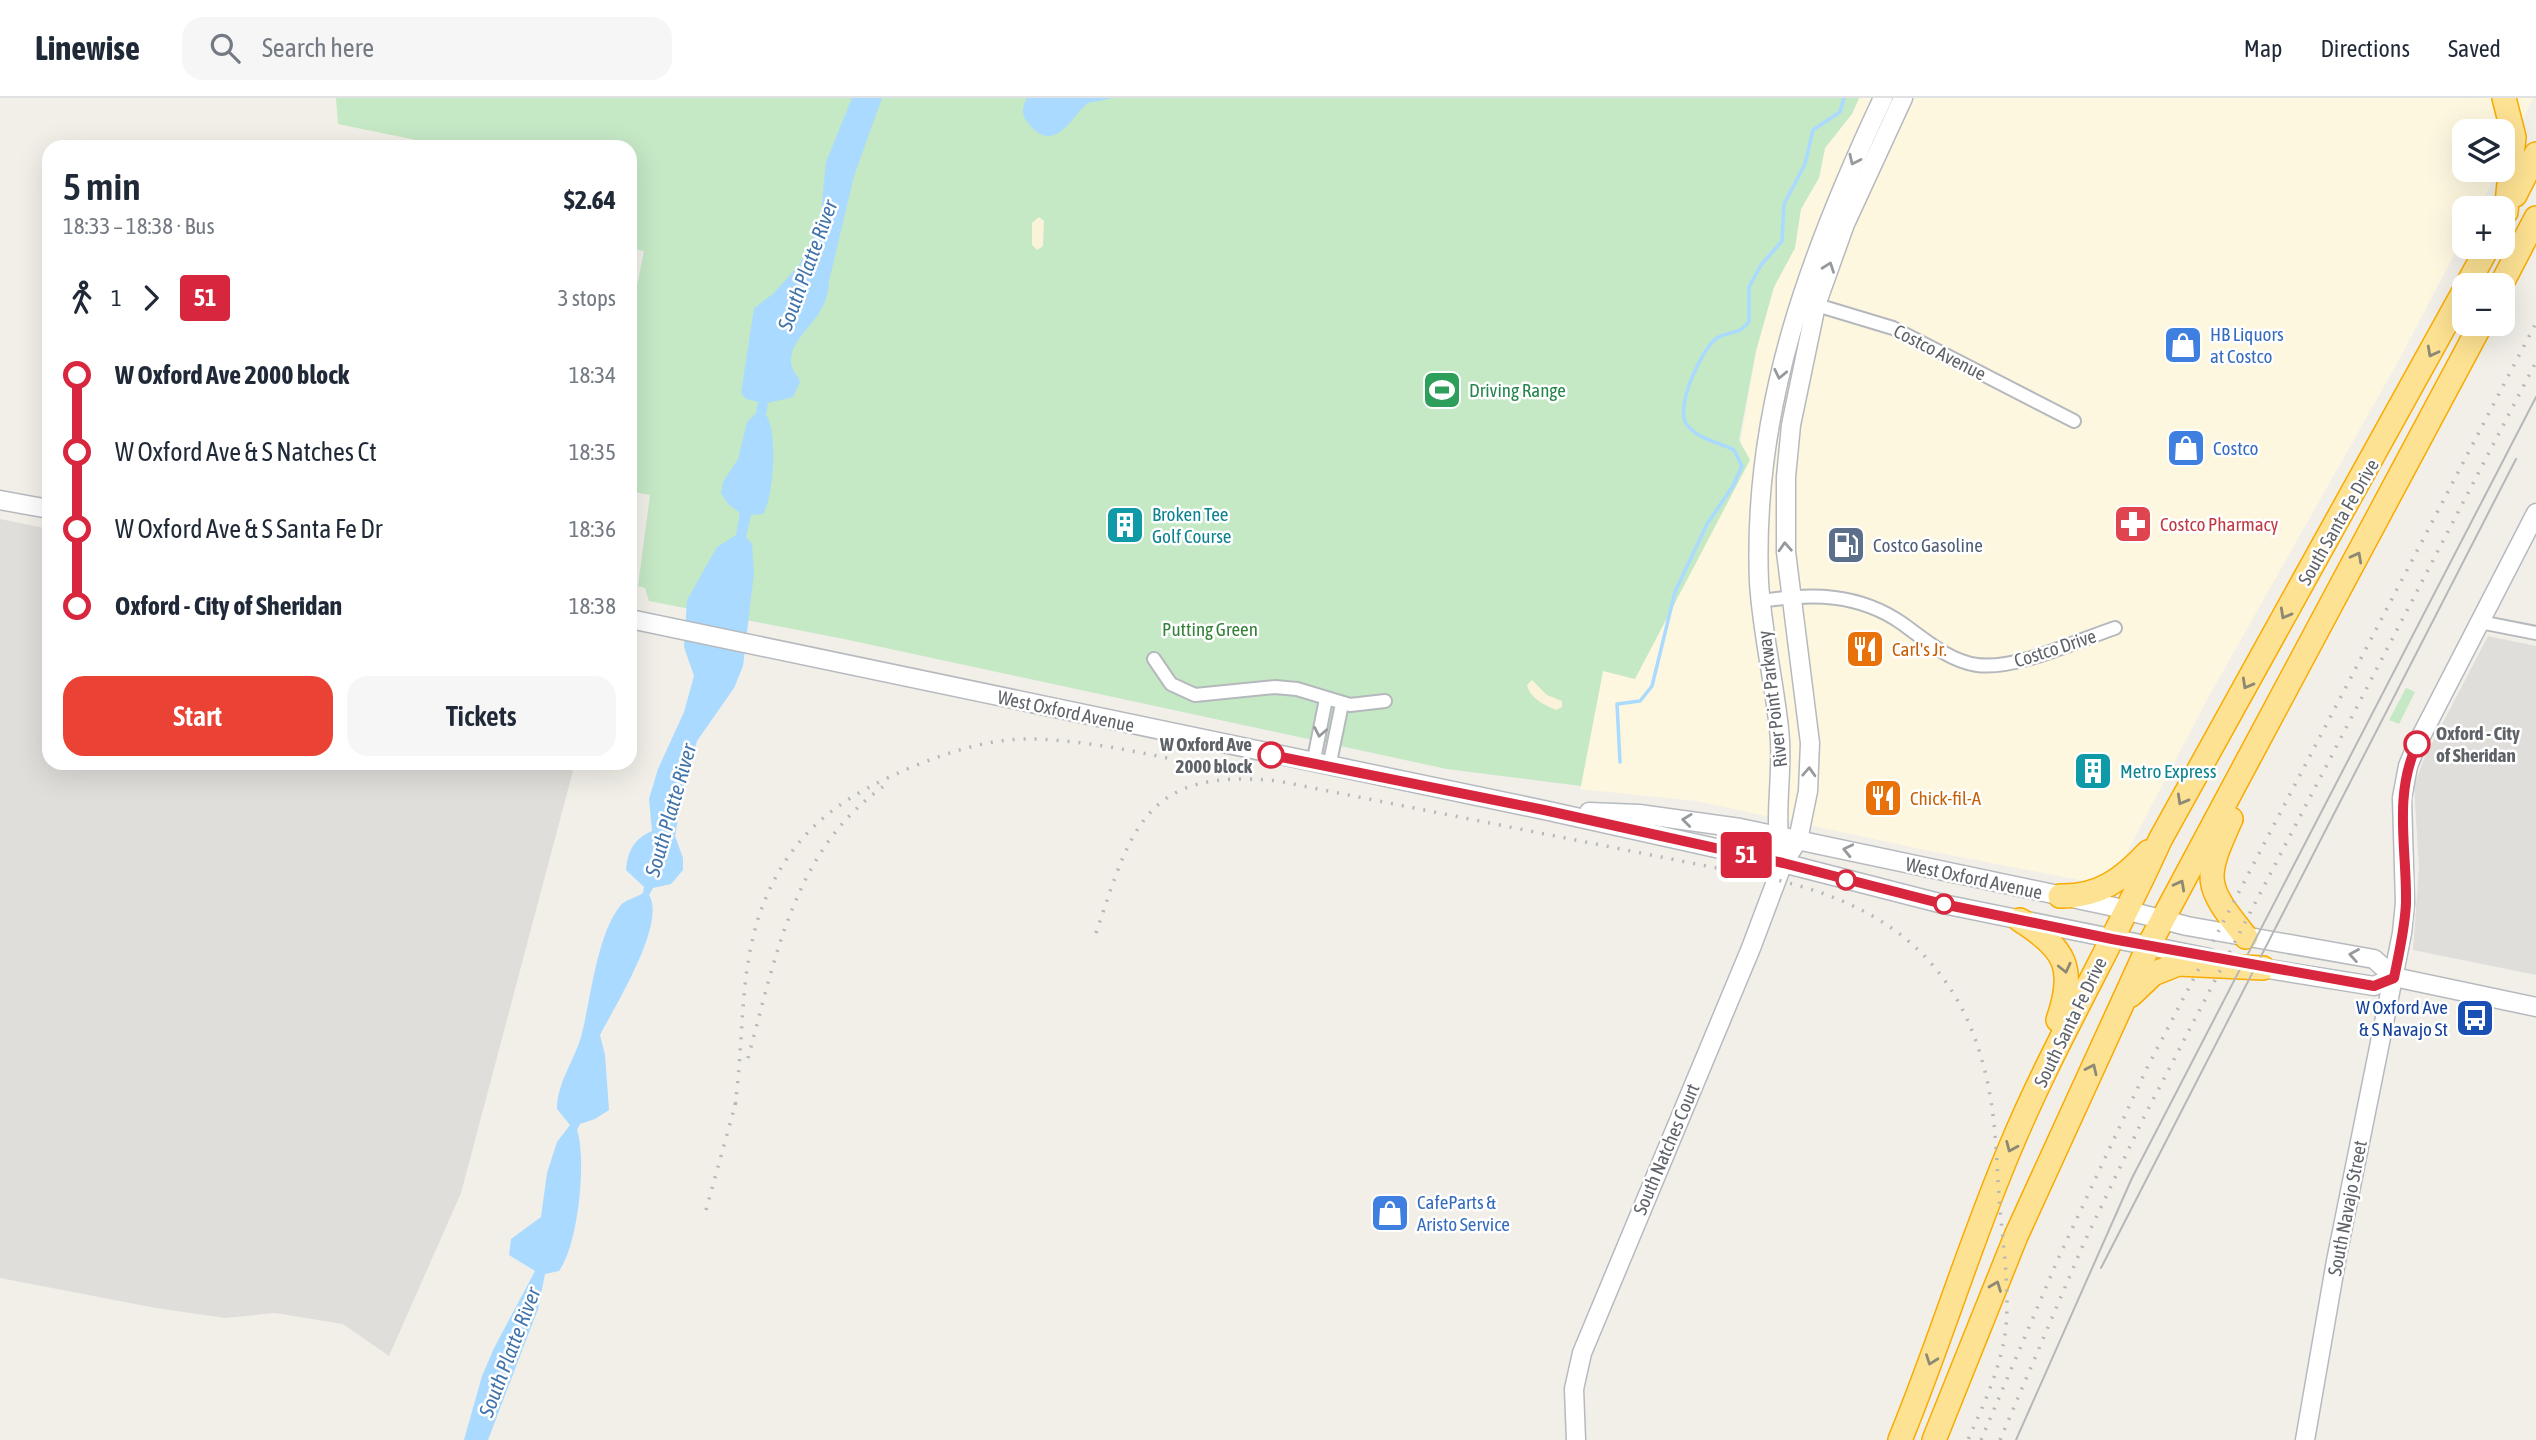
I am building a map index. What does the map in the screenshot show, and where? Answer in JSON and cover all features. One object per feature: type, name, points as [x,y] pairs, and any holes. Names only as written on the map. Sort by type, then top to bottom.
[{"type":"highway","points":[[2504,98],[2514,136],[2506,196]]},
{"type":"highway","points":[[2514,196],[2536,154]]},
{"type":"highway","points":[[2507,273],[2536,218]]},
{"type":"highway","name":"South Santa Fe Drive","points":[[1900,1440],[2024,1116],[2160,839],[2452,313]]},
{"type":"highway","name":"South Santa Fe Drive","points":[[1934,1440],[2016,1236],[2149,946],[2475,336]]},
{"type":"highway","points":[[2246,937],[2213,892],[2212,864],[2312,638]]},
{"type":"highway","points":[[2060,895],[2090,893],[2109,886],[2130,872],[2160,839]]},
{"type":"highway","points":[[2020,920],[2057,948],[2064,960],[2068,976],[2062,1008],[2024,1116]]},
{"type":"highway","points":[[2123,1002],[2153,974],[2170,965],[2187,963],[2263,968]]},
{"type":"street","name":"River Point Parkway","points":[[1783,863],[1798,840],[1808,791],[1810,743],[1789,597],[1785,529],[1786,477],[1807,302],[1826,222],[1883,98]]},
{"type":"street","name":"River Point Parkway","points":[[1783,863],[1778,835],[1781,752],[1760,601],[1760,534],[1777,384],[1807,302],[1903,98]]},
{"type":"street","name":"Costco Avenue","points":[[1807,302],[1893,328],[2074,421]]},
{"type":"street","points":[[0,500],[42,508]]},
{"type":"street","name":"South Navajo Street","points":[[2305,1440],[2338,1248],[2405,916],[2401,814],[2405,776],[2417,744],[2536,513]]},
{"type":"street","name":"Costco Drive","points":[[1760,601],[1826,596],[1860,602],[1886,614],[1950,655],[1976,664],[2006,664],[2115,628]]},
{"type":"street","name":"West Oxford Avenue","points":[[638,621],[1544,810],[1783,863],[1908,896],[2112,939],[2374,986],[2394,978],[2536,1007]]},
{"type":"street","points":[[2480,622],[2536,633]]},
{"type":"street","points":[[1154,659],[1171,684],[1189,694],[1210,695],[1275,687],[1297,689],[1342,704],[1385,701]]},
{"type":"street","points":[[1321,765],[1326,699]]},
{"type":"street","points":[[1321,765],[1342,704]]},
{"type":"street","name":"West Oxford Avenue","points":[[1544,810],[1692,820],[1778,835],[2060,895],[2162,920],[2374,958],[2394,978]]},
{"type":"street","name":"South Natches Court","points":[[1576,1440],[1574,1389],[1582,1353],[1751,948],[1783,863]]},
{"type":"shaded area","points":[[1859,98],[2533,98],[2515,135],[2515,119],[2452,119],[2452,182],[2492,182],[2487,193],[2485,196],[2452,196],[2452,259],[2399,360],[2209,696],[2121,864],[2098,880],[2084,881],[1930,851],[1696,801],[1580,789],[1603,670],[1634,679],[1740,446],[1756,351],[1774,287],[1795,248],[1801,209],[1819,178],[1825,148],[1852,114]]},
{"type":"shaded area","points":[[0,519],[42,528],[42,770],[573,770],[461,1193],[389,1356],[343,1324],[275,1313],[225,1318],[156,1308],[0,1278]]},
{"type":"shaded area","points":[[2488,636],[2536,646],[2536,975],[2413,950],[2419,867],[2414,786],[2424,759]]},
{"type":"green space","name":"Broken Tee Golf Course","points":[[336,98],[1859,98],[1852,114],[1825,148],[1819,178],[1801,209],[1795,248],[1774,287],[1756,351],[1739,440],[1750,460],[1635,679],[1603,671],[1581,786],[1447,769],[844,639],[649,601],[645,588],[638,586],[650,495],[637,493],[637,286],[644,251],[637,250],[637,140],[416,140],[338,124]]},
{"type":"green space","points":[[2406,688],[2415,692],[2399,724],[2389,720]]},
{"type":"sand","points":[[1039,217],[1044,221],[1043,246],[1037,250],[1032,245],[1032,223]]},
{"type":"sand","points":[[1532,680],[1547,695],[1562,701],[1562,707],[1556,710],[1534,697],[1527,685]]},
{"type":"water","name":"South Platte River","points":[[852,98],[882,98],[854,176],[827,295],[816,317],[792,352],[791,365],[800,382],[793,397],[768,403],[766,415],[772,435],[772,479],[767,506],[763,514],[751,515],[746,537],[752,544],[754,573],[743,666],[734,688],[697,741],[684,784],[675,836],[683,858],[683,870],[671,884],[653,888],[649,895],[653,908],[645,944],[600,1035],[605,1055],[609,1110],[580,1124],[577,1130],[581,1181],[576,1223],[566,1259],[559,1271],[545,1274],[538,1309],[488,1440],[464,1440],[482,1376],[535,1271],[509,1255],[511,1239],[541,1217],[547,1173],[557,1142],[570,1125],[557,1109],[558,1099],[581,1037],[605,934],[622,904],[643,893],[644,887],[626,870],[627,863],[636,842],[652,831],[649,799],[658,769],[684,712],[694,676],[684,647],[687,600],[717,547],[736,535],[740,513],[728,504],[721,493],[723,482],[738,459],[747,422],[756,413],[758,402],[746,399],[741,393],[754,308],[773,294],[799,265],[820,223],[826,162]]},
{"type":"water","points":[[1027,98],[1113,98],[1088,103],[1062,130],[1047,136],[1038,132],[1024,117]]},
{"type":"waterway","points":[[1620,762],[1617,704],[1640,701],[1652,686],[1675,592],[1707,524],[1733,486],[1742,466],[1734,450],[1703,437],[1687,425],[1684,406],[1691,380],[1711,344],[1721,336],[1742,329],[1749,321],[1749,287],[1761,265],[1782,241],[1784,204],[1805,164],[1813,130],[1840,112],[1844,98]]},
{"type":"tram line","points":[[2016,1440],[2132,1178],[2536,397]]},
{"type":"tram line","points":[[2101,1268],[2516,459]]},
{"type":"railway","points":[[1981,1440],[2058,1259],[2147,1068],[2536,323]]},
{"type":"railway","points":[[2000,1440],[2083,1245],[2143,1119],[2536,362]]},
{"type":"railway","points":[[735,1105],[748,962],[759,916],[785,861],[802,839],[843,803],[893,775],[936,758],[977,745],[1005,740],[1034,739],[1111,747],[1238,773]]},
{"type":"railway","points":[[1096,933],[1121,862],[1135,834],[1151,812],[1172,795],[1199,784],[1234,779],[1278,781],[1777,880],[1859,909],[1893,929],[1922,953],[1946,982],[1966,1017],[1981,1056],[1991,1101],[2007,1318],[1995,1376],[1968,1440]]},
{"type":"railway","points":[[748,1058],[780,942],[811,870],[832,837],[858,807],[890,782]]},
{"type":"railway","points":[[706,1210],[738,1095]]},
{"type":"bus line","name":"51","points":[[1271,755],[1544,810],[1783,863],[1943,904],[2287,973],[2374,986],[2394,978],[2400,947],[2406,903],[2402,798],[2408,766],[2417,744]]},
{"type":"place","name":"HB Liquors at Costco","points":[[2183,345]]},
{"type":"place","name":"Driving Range","points":[[1442,390]]},
{"type":"place","name":"Costco","points":[[2186,448]]},
{"type":"place","name":"Costco Pharmacy","points":[[2133,524]]},
{"type":"place","name":"Broken Tee Golf Course","points":[[1125,525]]},
{"type":"place","name":"Costco Gasoline","points":[[1846,545]]},
{"type":"place","name":"Carl's Jr.","points":[[1865,649]]},
{"type":"place","name":"Oxford - City of Sheridan","points":[[2417,744]]},
{"type":"place","name":"W Oxford Ave 2000 block","points":[[1271,755]]},
{"type":"place","name":"Metro Express","points":[[2093,771]]},
{"type":"place","name":"Chick-fil-A","points":[[1883,798]]},
{"type":"place","name":"W Oxford Ave & S Navajo St","points":[[2475,1018]]},
{"type":"place","name":"CafeParts & Aristo Service","points":[[1390,1213]]},
{"type":"park label","name":"Putting Green","points":[[1210,629]]}]
